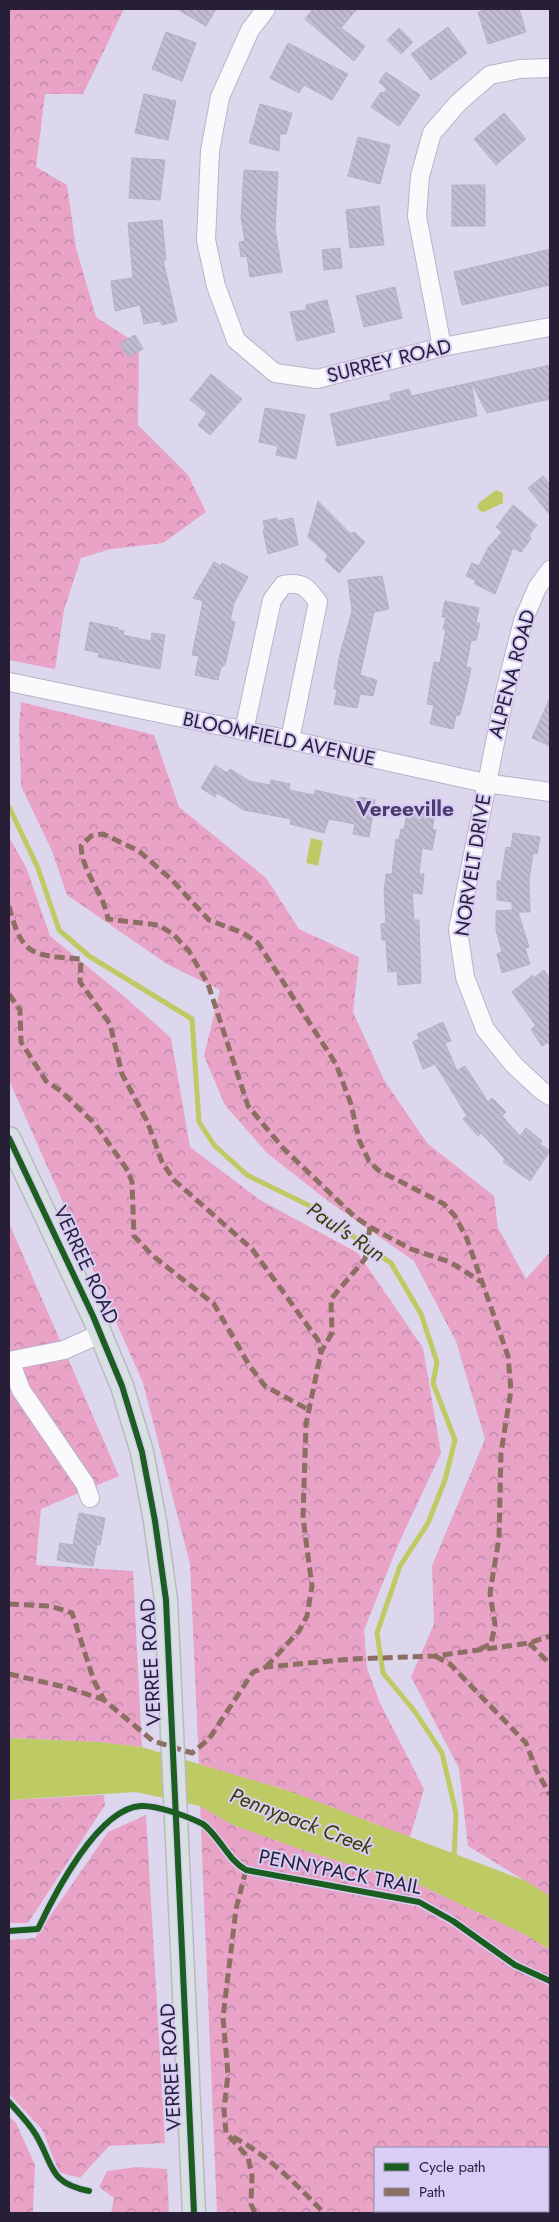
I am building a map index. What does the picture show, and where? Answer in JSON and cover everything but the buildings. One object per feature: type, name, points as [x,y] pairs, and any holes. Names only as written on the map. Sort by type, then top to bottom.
[{"type":"main road","name":"VERREE ROAD","points":[[9,1138],[100,1334],[122,1386],[142,1452],[156,1521],[166,1600],[170,1721],[194,2213]]},
{"type":"street","name":"SURREY ROAD","points":[[266,9],[250,30],[220,97],[210,152],[206,240],[216,286],[238,342],[275,372],[317,379],[442,347],[550,327]]},
{"type":"street","points":[[442,347],[418,216],[420,176],[432,133],[458,103],[490,75],[520,69],[550,68]]},
{"type":"street","name":"ALPENA ROAD","points":[[485,783],[504,692],[523,621],[537,588],[550,570]]},
{"type":"street","points":[[244,731],[272,600],[283,585],[295,583],[308,588],[318,602],[290,740]]},
{"type":"street","name":"BLOOMFIELD AVENUE","points":[[9,682],[290,740],[485,783],[550,792]]},
{"type":"street","name":"NORVELT DRIVE","points":[[485,783],[458,930],[464,977],[485,1029],[514,1064],[550,1096]]},
{"type":"street","points":[[90,1498],[85,1484],[21,1390],[9,1361],[64,1350],[100,1334]]},
{"type":"green space","points":[[9,9],[124,9],[83,94],[45,94],[36,167],[67,185],[76,248],[96,317],[139,345],[138,425],[188,475],[206,512],[163,543],[111,549],[81,558],[64,610],[55,669],[9,660]]},
{"type":"green space","points":[[21,702],[154,735],[179,807],[266,878],[299,929],[359,957],[353,1012],[384,1080],[427,1143],[494,1196],[498,1228],[526,1279],[550,1252],[550,1896],[468,1846],[459,1768],[411,1677],[434,1624],[432,1566],[485,1439],[456,1341],[414,1261],[328,1201],[267,1153],[225,1105],[204,1056],[220,990],[167,964],[67,895],[52,851],[21,786],[19,726]]},
{"type":"green space","points":[[9,837],[26,867],[50,936],[126,998],[171,1038],[190,1147],[260,1200],[358,1253],[423,1348],[441,1453],[398,1545],[364,1630],[367,1668],[380,1703],[424,1789],[410,1837],[289,1791],[199,1764],[190,1564],[143,1383],[9,1080]]},
{"type":"green space","points":[[9,1223],[119,1476],[41,1509],[36,1565],[133,1571],[142,1747],[99,1742],[9,1738]]},
{"type":"green space","points":[[104,1795],[105,1805],[28,1923],[9,1923],[9,1800]]},
{"type":"green space","points":[[200,1806],[234,1825],[309,1852],[420,1885],[528,1936],[550,1950],[550,2213],[217,2213]]},
{"type":"green space","points":[[146,1815],[165,2143],[109,2146],[80,2178],[59,2172],[42,2129],[9,2094],[9,1940],[35,1938],[108,1832]]},
{"type":"green space","points":[[9,2116],[16,2123],[35,2165],[33,2213],[9,2213]]},
{"type":"green space","points":[[137,2167],[167,2169],[169,2213],[111,2213],[114,2198],[99,2187],[107,2171]]},
{"type":"water","points":[[496,490],[503,493],[503,503],[484,512],[480,511],[477,507],[479,503]]},
{"type":"water","points":[[311,838],[323,841],[318,866],[306,863]]},
{"type":"water","name":"Pennypack Creek","points":[[9,1738],[99,1742],[142,1747],[289,1791],[526,1881],[550,1896],[550,1950],[528,1936],[420,1885],[309,1852],[233,1825],[200,1806],[136,1792],[9,1800]]},
{"type":"waterway","name":"Paul's Run","points":[[9,807],[38,868],[59,930],[89,956],[192,1019],[199,1122],[214,1145],[247,1175],[308,1205],[391,1263],[421,1314],[437,1362],[433,1383],[455,1440],[445,1480],[428,1523],[400,1566],[377,1633],[383,1673],[416,1713],[442,1753],[456,1813],[454,1859]]},
{"type":"marked path","points":[[480,1649],[491,1644],[495,1625],[490,1593],[499,1538],[501,1453],[511,1390],[508,1356],[467,1239],[455,1216],[444,1204],[378,1170],[369,1161],[359,1140],[351,1104],[336,1064],[258,943],[243,933],[209,920],[172,880],[139,851],[103,834],[91,836],[81,846],[83,857],[85,866],[102,900],[108,919],[158,925],[173,934],[189,951],[208,984],[248,1106],[283,1148],[355,1217],[411,1249],[450,1262],[483,1283]]},
{"type":"marked path","points":[[9,906],[19,935],[32,950],[40,954],[81,959],[80,982],[110,1024],[122,1074],[147,1121],[162,1162],[174,1180],[252,1249],[318,1340],[321,1352]]},
{"type":"marked path","points":[[9,994],[20,1010],[21,1042],[46,1081],[61,1091],[96,1125],[128,1171],[132,1182],[134,1236],[153,1256],[214,1304],[249,1365],[265,1386],[309,1410]]},
{"type":"marked path","points":[[266,1667],[299,1631],[307,1616],[312,1586],[303,1518],[306,1424],[321,1352],[332,1333],[331,1299],[365,1259],[370,1227]]},
{"type":"marked path","points":[[9,1604],[50,1606],[72,1613],[94,1681],[104,1700],[153,1741],[192,1753],[209,1739],[253,1672],[266,1667],[352,1659],[435,1656],[529,1643],[550,1636]]},
{"type":"marked path","points":[[529,1643],[550,1664]]},
{"type":"marked path","points":[[435,1656],[450,1664],[526,1743],[538,1774],[550,1794]]},
{"type":"marked path","points":[[9,1674],[69,1688],[104,1700]]},
{"type":"marked path","points":[[246,1870],[236,1909],[223,2017],[228,2074],[224,2110],[226,2133],[248,2157],[252,2176],[251,2204],[255,2213]]},
{"type":"marked path","points":[[233,2137],[246,2144],[293,2181],[324,2213]]},
{"type":"cycle path","points":[[9,1138],[93,1316],[122,1386],[142,1452],[155,1521],[166,1600],[194,2213]]},
{"type":"cycle path","name":"PENNYPACK TRAIL","points":[[9,1931],[38,1929],[66,1876],[94,1837],[109,1821],[125,1810],[148,1806],[173,1812],[203,1824],[234,1860],[246,1870],[419,1902],[453,1921],[515,1965],[550,1981]]},
{"type":"cycle path","points":[[9,2102],[33,2131],[59,2178],[76,2188],[89,2191]]},
{"type":"district","name":"Vereeville","points":[[405,809]]}]
